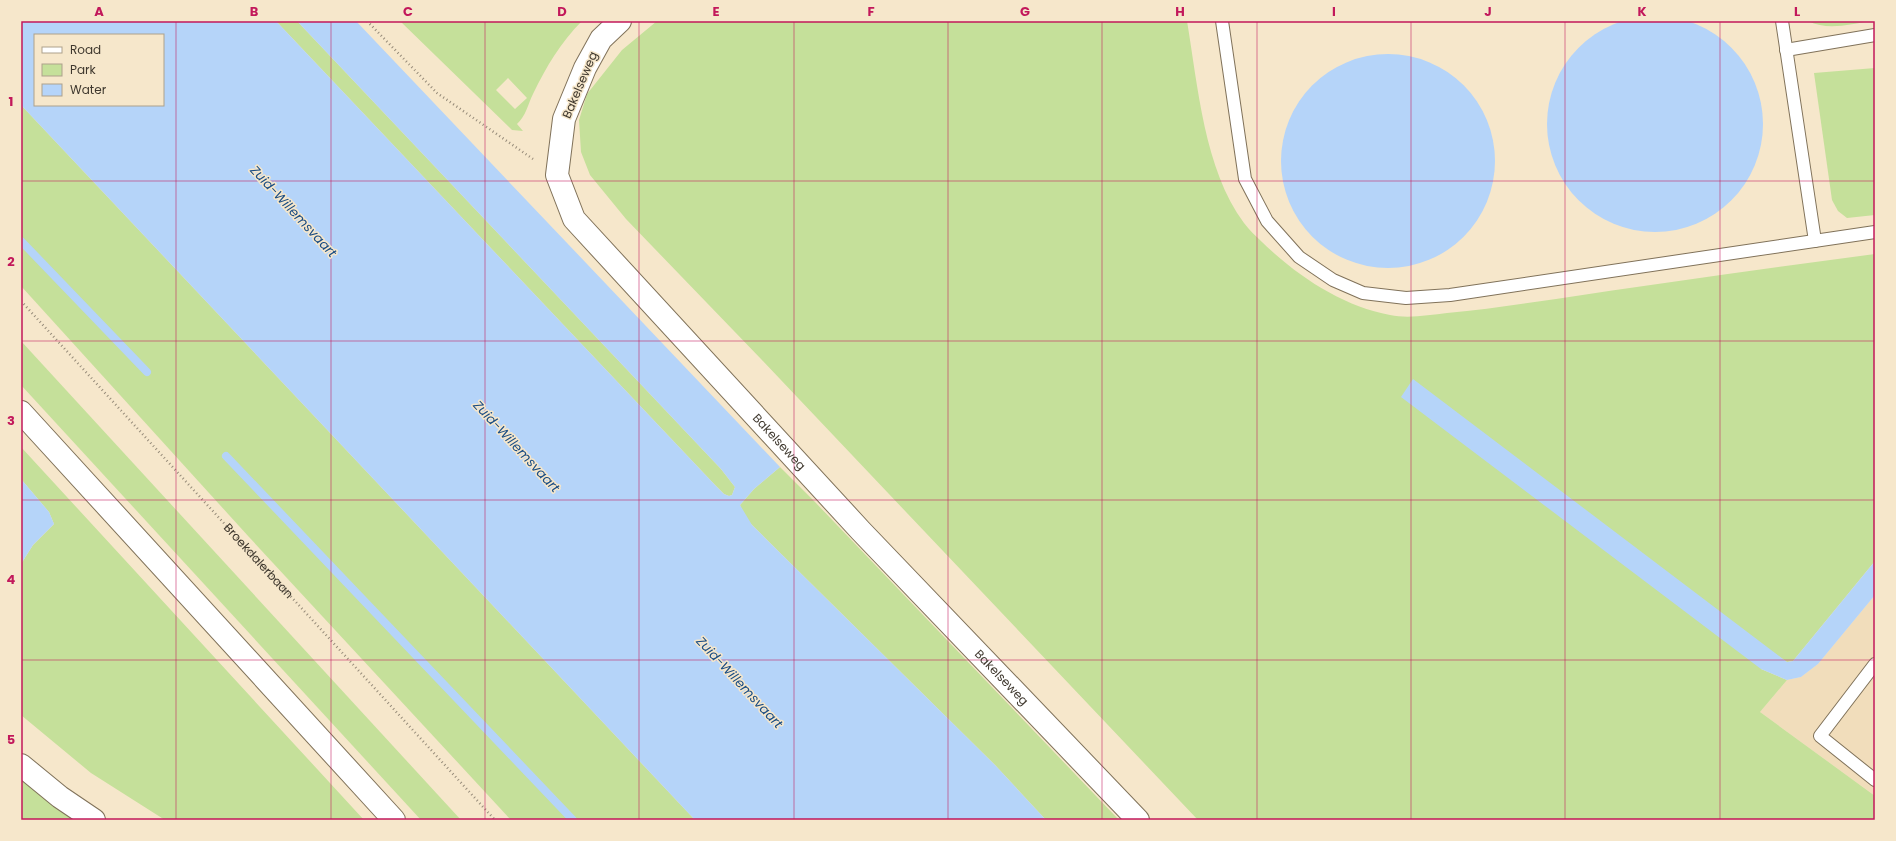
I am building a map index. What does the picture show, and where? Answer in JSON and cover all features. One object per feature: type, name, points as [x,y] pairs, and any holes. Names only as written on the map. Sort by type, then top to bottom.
[{"type":"street","name":"Bakelseweg","points":[[620,21],[601,39],[585,68],[564,119],[557,175],[574,219],[862,531],[1138,820]]},
{"type":"street","points":[[21,412],[394,820]]},
{"type":"street","points":[[21,764],[60,797],[94,820]]},
{"type":"lane","points":[[1222,21],[1245,179],[1267,221],[1299,257],[1333,280],[1363,293],[1406,298],[1450,295],[1875,232]]},
{"type":"lane","points":[[1782,21],[1815,241]]},
{"type":"lane","points":[[1786,50],[1875,35]]},
{"type":"lane","points":[[1875,664],[1820,736],[1875,780]]},
{"type":"path","points":[[367,21],[437,93],[557,175]]},
{"type":"path","name":"Broekdalerbaan","points":[[21,301],[496,820]]},
{"type":"shaded area","points":[[1875,595],[1875,796],[1760,712],[1787,680],[1801,677],[1818,664]]},
{"type":"green space","points":[[276,21],[297,21],[721,469],[735,487],[732,495],[729,496],[724,494],[715,485]]},
{"type":"green space","points":[[400,21],[582,21],[554,55],[543,74],[525,114],[517,124],[523,131],[512,130]],"holes":[[[508,78],[527,98],[515,109],[496,90]]]},
{"type":"green space","points":[[657,21],[1187,21],[1199,99],[1211,152],[1220,178],[1244,223],[1276,255],[1305,278],[1355,305],[1390,315],[1404,317],[1488,309],[1875,254],[1875,561],[1793,661],[1787,662],[1764,646],[1761,669],[1787,680],[1760,712],[1875,796],[1875,820],[1198,820],[761,359],[626,219],[590,175],[581,152],[579,120],[587,94],[622,50]]},
{"type":"green space","points":[[1808,21],[1872,21],[1839,26],[1823,26]]},
{"type":"green space","points":[[1875,68],[1875,215],[1847,218],[1838,211],[1832,200],[1814,73]]},
{"type":"green space","points":[[21,105],[695,820],[511,820],[249,537],[21,286]]},
{"type":"green space","points":[[21,341],[461,820],[421,820],[21,385]]},
{"type":"green space","points":[[21,447],[364,820],[165,820],[91,773],[21,715],[21,564],[33,545],[54,524],[49,512],[21,479]]},
{"type":"green space","points":[[780,467],[1119,820],[1046,820],[995,765],[752,525],[744,516],[740,505],[754,489]]},
{"type":"green space","points":[[21,769],[91,820],[21,820]]},
{"type":"water","points":[[1655,16],[1676,18],[1706,29],[1715,34],[1731,48],[1745,64],[1750,73],[1761,103],[1763,124],[1761,145],[1750,175],[1745,184],[1731,200],[1715,214],[1706,219],[1676,230],[1655,232],[1634,230],[1604,219],[1595,214],[1579,200],[1565,184],[1560,175],[1549,145],[1547,124],[1549,103],[1560,73],[1565,64],[1579,48],[1595,34],[1604,29],[1634,18]]},
{"type":"water","name":"Zuid-Willemsvaart","points":[[21,21],[276,21],[715,485],[724,494],[729,496],[732,495],[735,487],[721,469],[297,21],[356,21],[780,467],[754,489],[740,505],[752,525],[995,765],[1046,820],[695,820],[21,105]]},
{"type":"water","points":[[1377,54],[1399,54],[1419,58],[1439,66],[1464,85],[1483,110],[1491,130],[1495,150],[1495,172],[1491,192],[1483,212],[1464,237],[1439,256],[1419,264],[1399,268],[1377,268],[1357,264],[1337,256],[1320,244],[1305,229],[1293,212],[1285,192],[1281,172],[1281,150],[1285,130],[1293,110],[1305,93],[1320,78],[1337,66],[1357,58]]},
{"type":"water","points":[[1413,379],[1787,662],[1793,661],[1875,561],[1875,595],[1818,664],[1801,677],[1787,680],[1761,669],[1401,397]]},
{"type":"water","points":[[21,479],[49,512],[54,524],[33,545],[21,564]]},
{"type":"waterway","points":[[21,241],[147,372]]},
{"type":"waterway","points":[[226,456],[573,820]]}]
